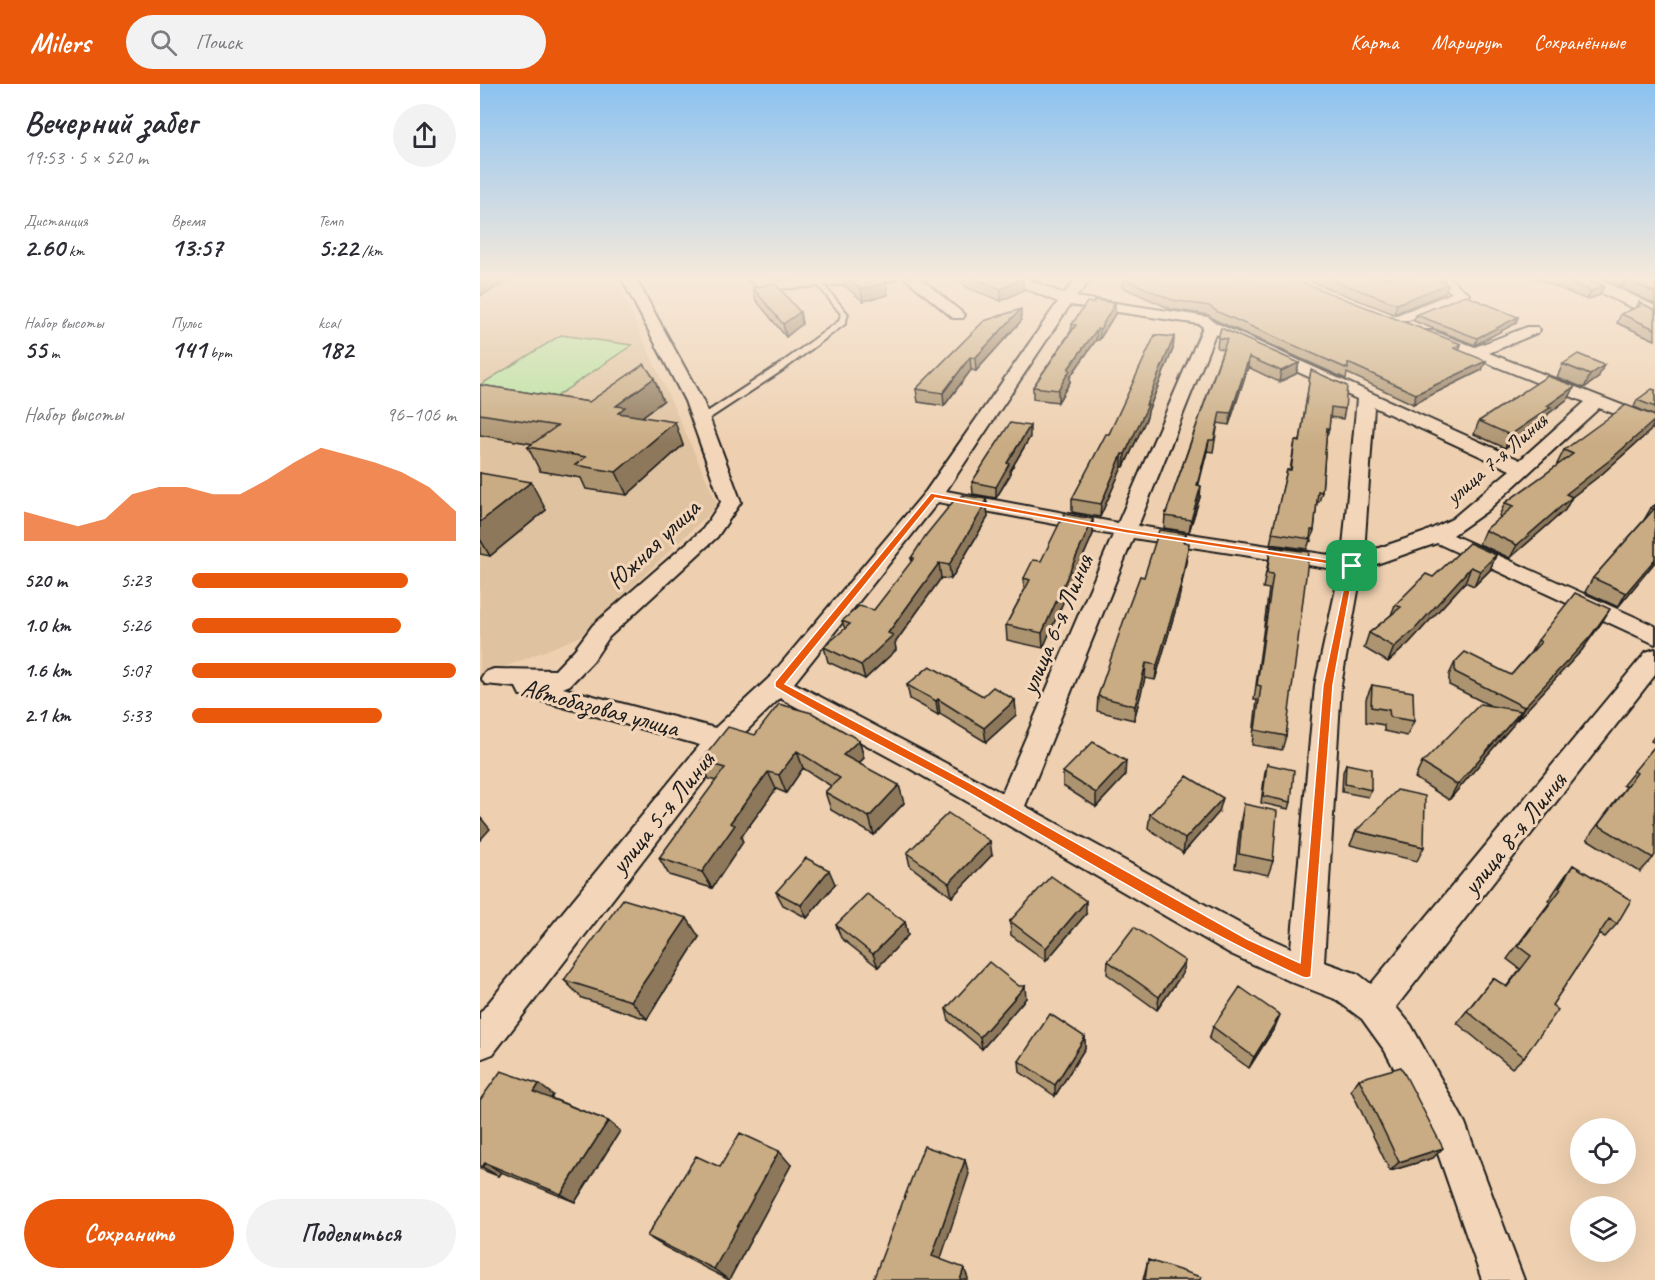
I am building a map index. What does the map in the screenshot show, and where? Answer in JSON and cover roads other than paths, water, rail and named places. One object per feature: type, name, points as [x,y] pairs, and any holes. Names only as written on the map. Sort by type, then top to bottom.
[{"type":"street","name":"Южная улица","points":[[487,681],[561,679],[584,655],[601,631],[710,533],[731,502],[694,401],[658,333]]},
{"type":"street","name":"улица 5-я Линия","points":[[480,1041],[720,740],[778,685],[933,495],[1044,333]]},
{"type":"street","name":"улица 6-я Линия","points":[[1009,810],[1208,333]]},
{"type":"street","points":[[1226,333],[1522,468]]},
{"type":"street","points":[[1425,333],[1655,424]]},
{"type":"street","points":[[1474,352],[1525,333]]},
{"type":"street","points":[[1306,972],[1328,685],[1352,566],[1366,397]]},
{"type":"street","name":"улица 7-я Линия","points":[[1352,566],[1437,535],[1480,507],[1597,401]]},
{"type":"street","points":[[933,495],[1126,531],[1352,566]]},
{"type":"street","points":[[1437,535],[1655,636]]},
{"type":"street","name":"улица 8-я Линия","points":[[1374,1007],[1655,658]]},
{"type":"street","name":"Автобазовая улица","points":[[487,681],[720,740]]},
{"type":"street","points":[[778,685],[1009,810],[1243,943],[1306,972],[1347,986],[1374,1007],[1398,1038],[1450,1137],[1503,1280]]},
{"type":"lane","points":[[701,420],[783,366],[828,333]]}]
